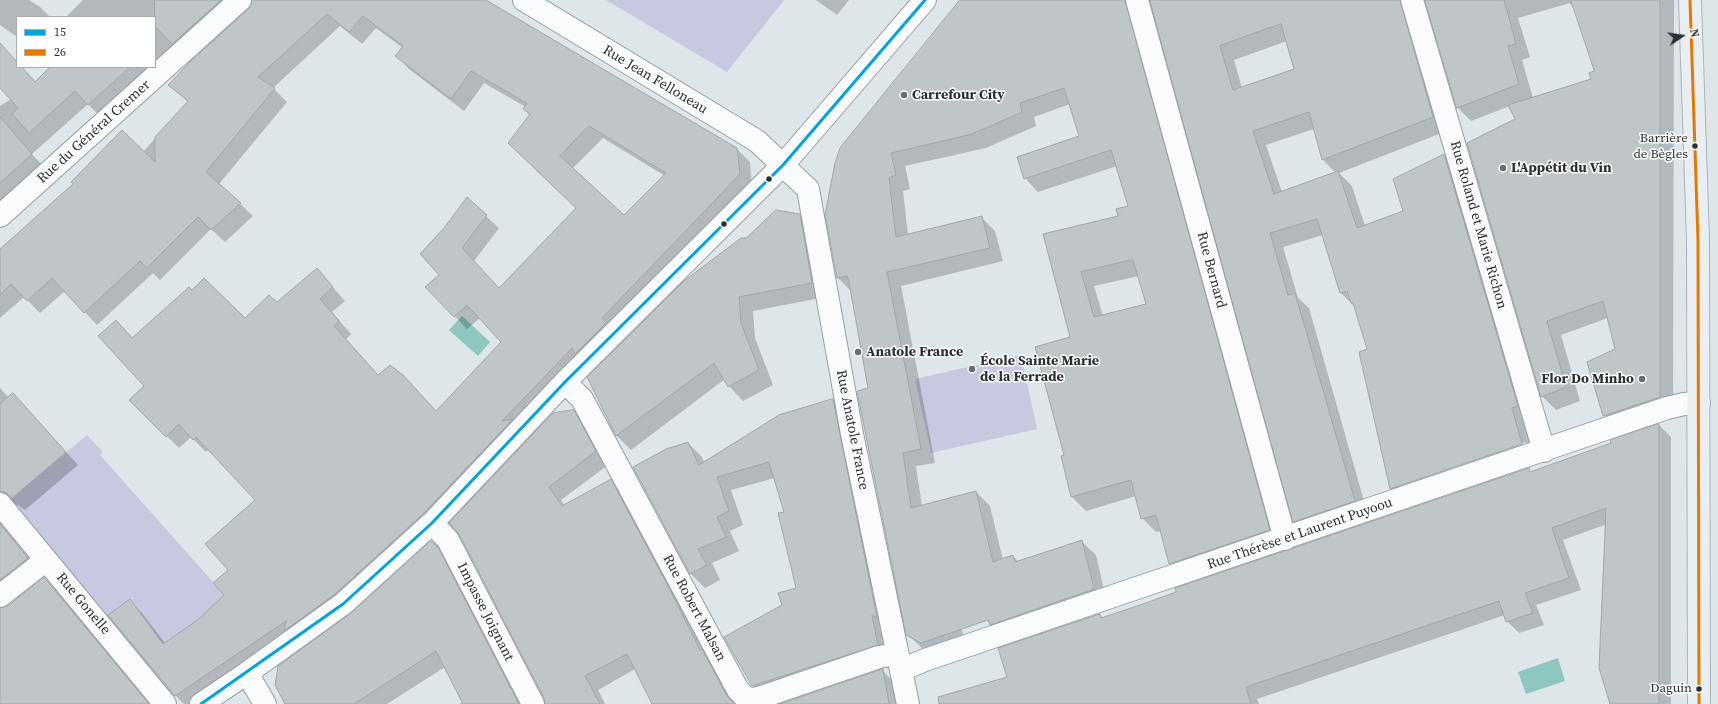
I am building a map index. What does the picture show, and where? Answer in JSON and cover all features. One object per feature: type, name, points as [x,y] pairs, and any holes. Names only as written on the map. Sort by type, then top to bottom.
[{"type":"main road","points":[[1690,0],[1698,240],[1699,704]]},
{"type":"street","name":"Rue du Général Cremer","points":[[0,216],[240,0]]},
{"type":"street","name":"Rue Jean Felloneau","points":[[524,0],[757,141],[783,165]]},
{"type":"street","points":[[201,704],[247,674],[343,604],[432,523],[565,382],[783,165],[925,0]]},
{"type":"street","name":"Rue Bernard","points":[[1137,0],[1285,539]]},
{"type":"street","name":"Rue Roland et Marie Richon","points":[[1412,0],[1544,451]]},
{"type":"street","name":"Rue Anatole France","points":[[783,165],[808,189],[852,434],[908,704]]},
{"type":"street","name":"Rue Robert Malsan","points":[[565,382],[582,399],[738,690],[746,698],[756,699],[879,657],[899,662]]},
{"type":"street","name":"Rue Thérèse et Laurent Puyoou","points":[[899,662],[925,660],[1667,408],[1684,404],[1699,403]]},
{"type":"street","name":"Rue Gonelle","points":[[0,504],[165,704]]},
{"type":"street","name":"Impasse Joignant","points":[[432,523],[448,540],[533,704]]},
{"type":"street","points":[[0,596],[46,560]]},
{"type":"street","points":[[247,674],[265,704]]},
{"type":"shaded area","points":[[606,0],[784,0],[727,72]]},
{"type":"shaded area","points":[[462,316],[490,342],[478,356],[449,330]]},
{"type":"shaded area","points":[[1021,355],[1037,429],[931,453],[915,379]]},
{"type":"shaded area","points":[[87,435],[103,452],[100,455],[262,637],[174,697],[10,500]]},
{"type":"shaded area","points":[[1558,658],[1565,681],[1526,694],[1518,672]]},
{"type":"building","points":[[155,0],[221,0],[172,44],[156,27]]},
{"type":"building","points":[[252,0],[486,0],[737,148],[740,174],[602,318],[606,323],[575,354],[572,348],[502,421],[513,419],[423,514],[335,594],[284,631],[286,621],[175,696],[108,615],[130,599],[163,644],[199,619],[224,595],[213,583],[228,570],[205,544],[255,500],[196,437],[193,440],[179,424],[166,437],[129,400],[144,386],[98,336],[116,320],[132,338],[189,287],[192,290],[204,278],[245,318],[269,295],[277,302],[317,268],[333,287],[320,299],[339,321],[334,326],[378,375],[390,365],[403,375],[436,411],[501,342],[467,305],[454,317],[425,287],[439,275],[420,254],[444,228],[467,197],[487,215],[462,248],[499,288],[576,208],[508,143],[530,114],[523,109],[527,103],[471,71],[451,99],[395,56],[403,46],[363,16],[349,32],[327,14],[258,77],[275,88],[206,172],[241,203],[211,230],[198,217],[147,268],[140,261],[84,313],[52,278],[27,301],[11,284],[0,295],[0,249],[73,184],[71,182],[122,130],[155,162],[155,137],[188,101],[168,85],[190,62],[248,9]],"holes":[[[589,126],[666,173],[624,215],[560,156]]]},
{"type":"building","points":[[960,0],[1125,0],[1270,530],[1169,564],[1156,515],[1141,519],[1131,480],[1071,497],[1061,456],[1064,455],[1035,347],[1070,337],[1043,234],[1118,216],[1116,209],[1128,206],[1111,150],[1024,179],[1017,157],[1079,136],[1064,88],[1020,103],[1022,112],[972,134],[891,153],[896,175],[889,178],[896,237],[982,216],[990,248],[887,272],[921,449],[903,453],[911,508],[976,491],[993,562],[1013,555],[1015,562],[1082,540],[1094,589],[990,625],[988,620],[921,643],[906,635],[857,391],[868,388],[849,282],[847,276],[837,278],[825,215],[835,163],[840,148]],"holes":[[[1133,260],[1146,304],[1094,317],[1081,272]]]},
{"type":"building","points":[[1150,0],[1400,0],[1433,117],[1322,160],[1309,112],[1253,131],[1274,194],[1338,171],[1357,228],[1403,211],[1393,179],[1444,154],[1518,406],[1512,408],[1522,444],[1390,489],[1359,352],[1367,349],[1353,303],[1351,303],[1347,291],[1340,293],[1317,219],[1270,233],[1288,295],[1295,293],[1355,501],[1293,522]],"holes":[[[1281,24],[1294,69],[1233,90],[1220,46]]]},
{"type":"building","points":[[1425,0],[1504,0],[1516,44],[1508,46],[1519,84],[1457,108]]},
{"type":"building","points":[[1571,0],[1660,0],[1660,397],[1603,416],[1587,362],[1615,349],[1603,301],[1547,321],[1566,387],[1541,397],[1467,143],[1515,119],[1508,105],[1591,79],[1589,73],[1594,71]]},
{"type":"building","points":[[0,43],[16,61],[16,68],[23,68],[35,82],[49,68],[129,68],[88,105],[75,91],[29,133],[12,114],[18,108],[0,88]]},
{"type":"building","points":[[0,117],[32,154],[0,183]]},
{"type":"building","points":[[776,210],[800,214],[812,283],[739,297],[741,323],[759,370],[728,387],[714,363],[616,436],[587,377],[684,281],[741,238],[746,238]]},
{"type":"building","points":[[13,393],[66,452],[12,498],[5,492],[0,492],[0,404]]},
{"type":"building","points":[[833,399],[877,618],[872,615],[878,645],[752,686],[724,637],[782,605],[778,593],[796,588],[778,513],[784,512],[769,462],[717,477],[729,511],[717,517],[726,537],[698,549],[707,565],[690,574],[633,467],[666,449],[688,442],[699,465],[779,415]]},
{"type":"building","points":[[574,410],[596,451],[549,487],[562,506],[611,479],[700,650],[702,649],[727,696],[734,704],[652,704],[627,654],[585,676],[600,704],[545,704],[544,698],[459,534],[449,523],[553,413]]},
{"type":"building","points":[[1659,424],[1659,704],[1610,704],[1599,668],[1606,508],[1552,528],[1569,578],[1525,593],[1533,613],[1506,622],[1499,601],[1246,687],[1251,704],[939,704],[938,697],[1007,677],[998,648],[1100,614],[1101,618],[1143,604],[1176,592],[1175,588],[1529,468],[1530,472],[1611,443],[1610,440]]},
{"type":"building","points":[[0,524],[28,558],[0,580]]},
{"type":"building","points":[[431,541],[438,547],[519,704],[463,704],[436,651],[354,704],[285,704],[275,685],[278,666],[351,613]]},
{"type":"building","points":[[44,577],[149,704],[0,704],[0,608],[8,606]]},
{"type":"building","points":[[882,669],[889,704],[780,704]]},
{"type":"transit line","name":"15","points":[[201,704],[343,604],[432,523],[565,382],[783,165],[925,0]]},
{"type":"transit line","name":"26","points":[[1690,0],[1698,240],[1699,704]]},
{"type":"place","name":"Carrefour City","points":[[904,95]]},
{"type":"place","name":"Barrière de Bègles","points":[[1695,146]]},
{"type":"place","name":"L'Appétit du Vin","points":[[1503,168]]},
{"type":"place","name":"Anatole France","points":[[858,352]]},
{"type":"place","name":"École Sainte Marie de la Ferrade","points":[[972,369]]},
{"type":"place","name":"Flor Do Minho","points":[[1642,379]]},
{"type":"place","name":"Daguin","points":[[1699,689]]}]
